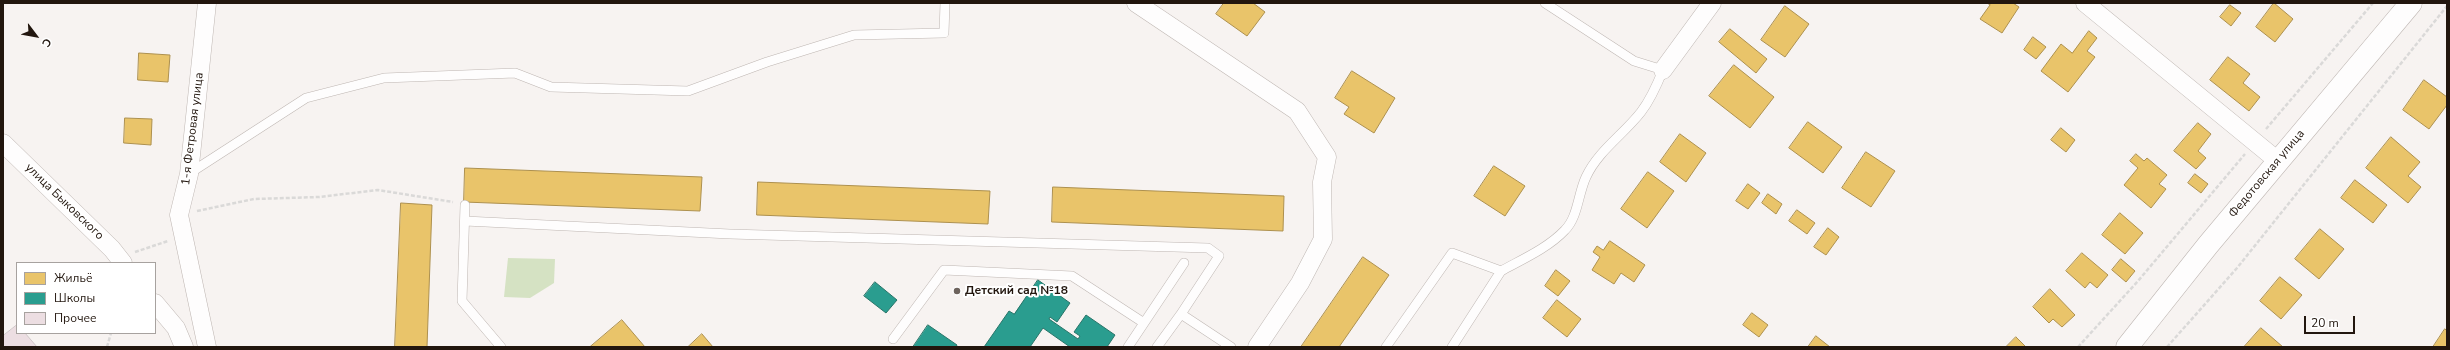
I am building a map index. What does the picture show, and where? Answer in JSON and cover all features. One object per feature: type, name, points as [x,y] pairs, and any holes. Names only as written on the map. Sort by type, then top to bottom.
[{"type":"main road","name":"Федотовская улица","points":[[2127,347],[2278,161],[2411,3]]},
{"type":"street","name":"1-я Фетровая улица","points":[[207,347],[179,215],[189,174],[208,3]]},
{"type":"street","points":[[1136,3],[1297,111],[1327,157],[1322,182],[1323,239],[1300,283],[1257,347]]},
{"type":"street","points":[[1664,70],[1712,3]]},
{"type":"street","points":[[2085,3],[2278,161]]},
{"type":"street","name":"улица Быковского","points":[[3,142],[120,260]]},
{"type":"street","points":[[156,304],[176,328],[184,347]]},
{"type":"lane","points":[[189,174],[306,98],[384,78],[515,73],[551,87],[688,91],[767,62],[854,35],[944,33],[945,3]]},
{"type":"lane","points":[[1452,347],[1501,271],[1553,241],[1566,229],[1573,219],[1578,194],[1586,175],[1598,156],[1640,113],[1655,91],[1664,70],[1634,61],[1545,3]]},
{"type":"lane","points":[[465,204],[462,301],[501,347]]},
{"type":"lane","points":[[465,221],[738,234],[1208,248],[1219,256],[1181,314],[1157,347]]},
{"type":"lane","points":[[1386,347],[1452,253],[1501,271]]},
{"type":"lane","points":[[1128,347],[1184,264]]},
{"type":"lane","points":[[893,339],[944,270],[1072,276],[1144,323]]},
{"type":"lane","points":[[1181,314],[1231,347]]},
{"type":"path","points":[[2078,347],[2138,281],[2373,3]]},
{"type":"path","points":[[2167,347],[2237,268],[2447,6]]},
{"type":"path","points":[[179,215],[254,199],[319,196],[378,190],[465,204]]},
{"type":"path","points":[[120,260],[183,234]]},
{"type":"path","points":[[107,347],[111,334]]},
{"type":"green space","points":[[508,258],[555,259],[554,283],[530,298],[504,297]]},
{"type":"building: Жильё","points":[[1224,3],[1253,3],[1265,12],[1247,36],[1216,14]]},
{"type":"building: Жильё","points":[[1987,3],[2013,3],[2019,7],[2002,33],[1980,19],[1990,5]]},
{"type":"building: Жильё","points":[[2274,3],[2293,19],[2275,42],[2256,27]]},
{"type":"building: Жильё","points":[[2230,5],[2241,13],[2231,26],[2220,17]]},
{"type":"building: Жильё","points":[[1785,6],[1809,24],[1785,57],[1761,40]]},
{"type":"building: Жильё","points":[[1730,29],[1767,59],[1756,73],[1719,42]]},
{"type":"building: Жильё","points":[[2089,31],[2097,38],[2087,51],[2095,57],[2068,92],[2041,71],[2061,44],[2072,53]]},
{"type":"building: Жильё","points":[[2033,37],[2046,47],[2036,59],[2024,50]]},
{"type":"building: Жильё","points":[[139,53],[170,55],[168,82],[138,80]]},
{"type":"building: Жильё","points":[[2228,57],[2250,74],[2243,83],[2260,97],[2249,111],[2210,80]]},
{"type":"building: Жильё","points":[[1734,65],[1774,97],[1750,128],[1709,96]]},
{"type":"building: Жильё","points":[[1352,71],[1395,98],[1374,133],[1344,114],[1349,107],[1335,98]]},
{"type":"building: Жильё","points":[[2424,80],[2447,97],[2447,105],[2429,129],[2403,110]]},
{"type":"building: Жильё","points":[[125,118],[152,119],[151,145],[124,143]]},
{"type":"building: Жильё","points":[[1808,122],[1842,147],[1823,173],[1789,148]]},
{"type":"building: Жильё","points":[[2198,123],[2211,134],[2198,151],[2206,158],[2196,169],[2174,151]]},
{"type":"building: Жильё","points":[[2061,128],[2075,140],[2066,152],[2051,140]]},
{"type":"building: Жильё","points":[[1680,134],[1706,153],[1686,182],[1660,162]]},
{"type":"building: Жильё","points":[[2391,137],[2420,162],[2408,176],[2421,187],[2408,203],[2366,168]]},
{"type":"building: Жильё","points":[[1866,152],[1895,171],[1871,207],[1842,188]]},
{"type":"building: Жильё","points":[[2136,154],[2144,161],[2147,158],[2167,175],[2159,184],[2166,189],[2151,208],[2124,185],[2138,168],[2130,161]]},
{"type":"building: Жильё","points":[[1494,166],[1525,186],[1505,216],[1474,196]]},
{"type":"building: Жильё","points":[[465,168],[702,177],[700,211],[464,202]]},
{"type":"building: Жильё","points":[[1648,172],[1674,191],[1647,228],[1621,209]]},
{"type":"building: Жильё","points":[[2195,174],[2208,184],[2201,193],[2188,183]]},
{"type":"building: Жильё","points":[[2355,180],[2387,205],[2373,223],[2341,198]]},
{"type":"building: Жильё","points":[[758,182],[990,191],[988,224],[757,215]]},
{"type":"building: Жильё","points":[[1748,184],[1760,193],[1748,209],[1736,201]]},
{"type":"building: Жильё","points":[[1053,187],[1284,196],[1283,231],[1052,222]]},
{"type":"building: Жильё","points":[[1768,194],[1782,204],[1776,214],[1762,203]]},
{"type":"building: Жильё","points":[[401,203],[432,205],[427,347],[395,347]]},
{"type":"building: Жильё","points":[[1797,210],[1815,223],[1807,234],[1789,221]]},
{"type":"building: Жильё","points":[[2120,213],[2143,233],[2125,254],[2102,235]]},
{"type":"building: Жильё","points":[[1828,228],[1839,237],[1826,255],[1814,247]]},
{"type":"building: Жильё","points":[[2320,229],[2344,249],[2319,279],[2295,259]]},
{"type":"building: Жильё","points":[[1610,241],[1645,265],[1634,282],[1621,273],[1614,284],[1592,270],[1600,257],[1593,252],[1597,246],[1603,250]]},
{"type":"building: Жильё","points":[[2082,253],[2108,275],[2097,288],[2090,282],[2085,288],[2066,271]]},
{"type":"building: Жильё","points":[[1363,257],[1389,275],[1339,347],[1301,347]]},
{"type":"building: Жильё","points":[[2121,259],[2135,271],[2126,282],[2112,270]]},
{"type":"building: Жильё","points":[[1556,270],[1570,281],[1558,296],[1545,286]]},
{"type":"building: Жильё","points":[[2280,277],[2302,295],[2281,319],[2260,301]]},
{"type":"building: Жильё","points":[[2050,289],[2075,315],[2062,327],[2053,319],[2049,323],[2033,307]]},
{"type":"building: Жильё","points":[[1557,300],[1581,319],[1567,337],[1543,318]]},
{"type":"building: Жильё","points":[[1752,313],[1768,325],[1759,337],[1743,325]]},
{"type":"building: Жильё","points":[[622,320],[645,347],[590,347]]},
{"type":"building: Жильё","points":[[2261,328],[2283,347],[2244,347]]},
{"type":"building: Жильё","points":[[2445,329],[2447,331],[2447,347],[2433,347]]},
{"type":"building: Жильё","points":[[702,334],[713,347],[688,347]]},
{"type":"building: Жильё","points":[[1816,336],[1830,347],[1808,347]]},
{"type":"building: Жильё","points":[[2016,337],[2026,347],[2006,347]]},
{"type":"building: Школы","points":[[1038,280],[1070,303],[1057,322],[1050,317],[1049,319],[1078,339],[1080,336],[1074,332],[1086,315],[1115,335],[1107,347],[1070,347],[1043,328],[1030,347],[984,347],[1009,311],[1014,314]]},
{"type":"building: Школы","points":[[875,282],[897,300],[886,313],[864,296]]},
{"type":"building: Школы","points":[[928,325],[957,345],[956,347],[913,347]]},
{"type":"building: Прочее","points":[[16,326],[16,334],[26,334],[37,347],[3,347],[3,336]]},
{"type":"place","name":"Детский сад №18","points":[[957,291]]}]
